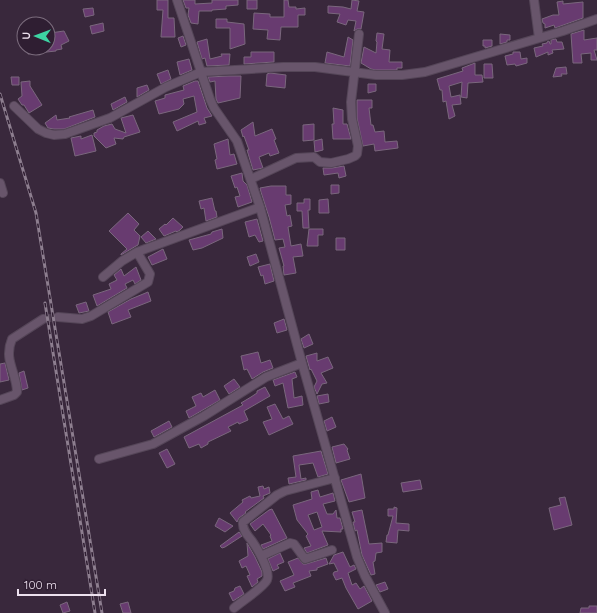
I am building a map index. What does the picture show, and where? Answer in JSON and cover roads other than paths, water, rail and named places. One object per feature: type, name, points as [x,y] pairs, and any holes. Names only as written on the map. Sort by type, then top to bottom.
[{"type":"street","points":[[177,0],[214,108],[237,142],[251,180],[260,207],[357,557],[365,576],[385,613]]},
{"type":"street","points":[[534,0],[539,38]]},
{"type":"street","points":[[14,106],[38,129],[54,135],[65,134],[110,118],[166,87],[201,72],[283,67],[315,67],[376,75],[402,75],[425,72],[597,19]]},
{"type":"street","points":[[251,180],[296,158],[314,157],[320,162],[330,163],[348,160],[355,156],[358,151],[358,146],[352,119],[351,102],[359,34]]},
{"type":"street","points":[[0,183],[3,193]]},
{"type":"street","points":[[103,277],[122,261],[137,252],[260,207]]},
{"type":"street","points":[[58,317],[82,319],[91,316],[148,282],[150,274],[137,252]]},
{"type":"street","points":[[0,400],[14,395],[17,392],[17,384],[10,367],[8,351],[12,339],[43,319]]},
{"type":"street","points":[[99,459],[153,444],[204,416],[266,377],[302,363]]},
{"type":"street","points":[[234,608],[267,581],[268,575],[261,556],[244,530],[243,522],[284,491],[335,478]]},
{"type":"street","points":[[261,556],[290,543],[294,544],[305,559],[332,550]]},
{"type":"tunnel","points":[[43,319],[58,317]]},
{"type":"railway","points":[[0,94],[36,213],[102,613]]},
{"type":"railway","points":[[45,303],[95,613]]}]
